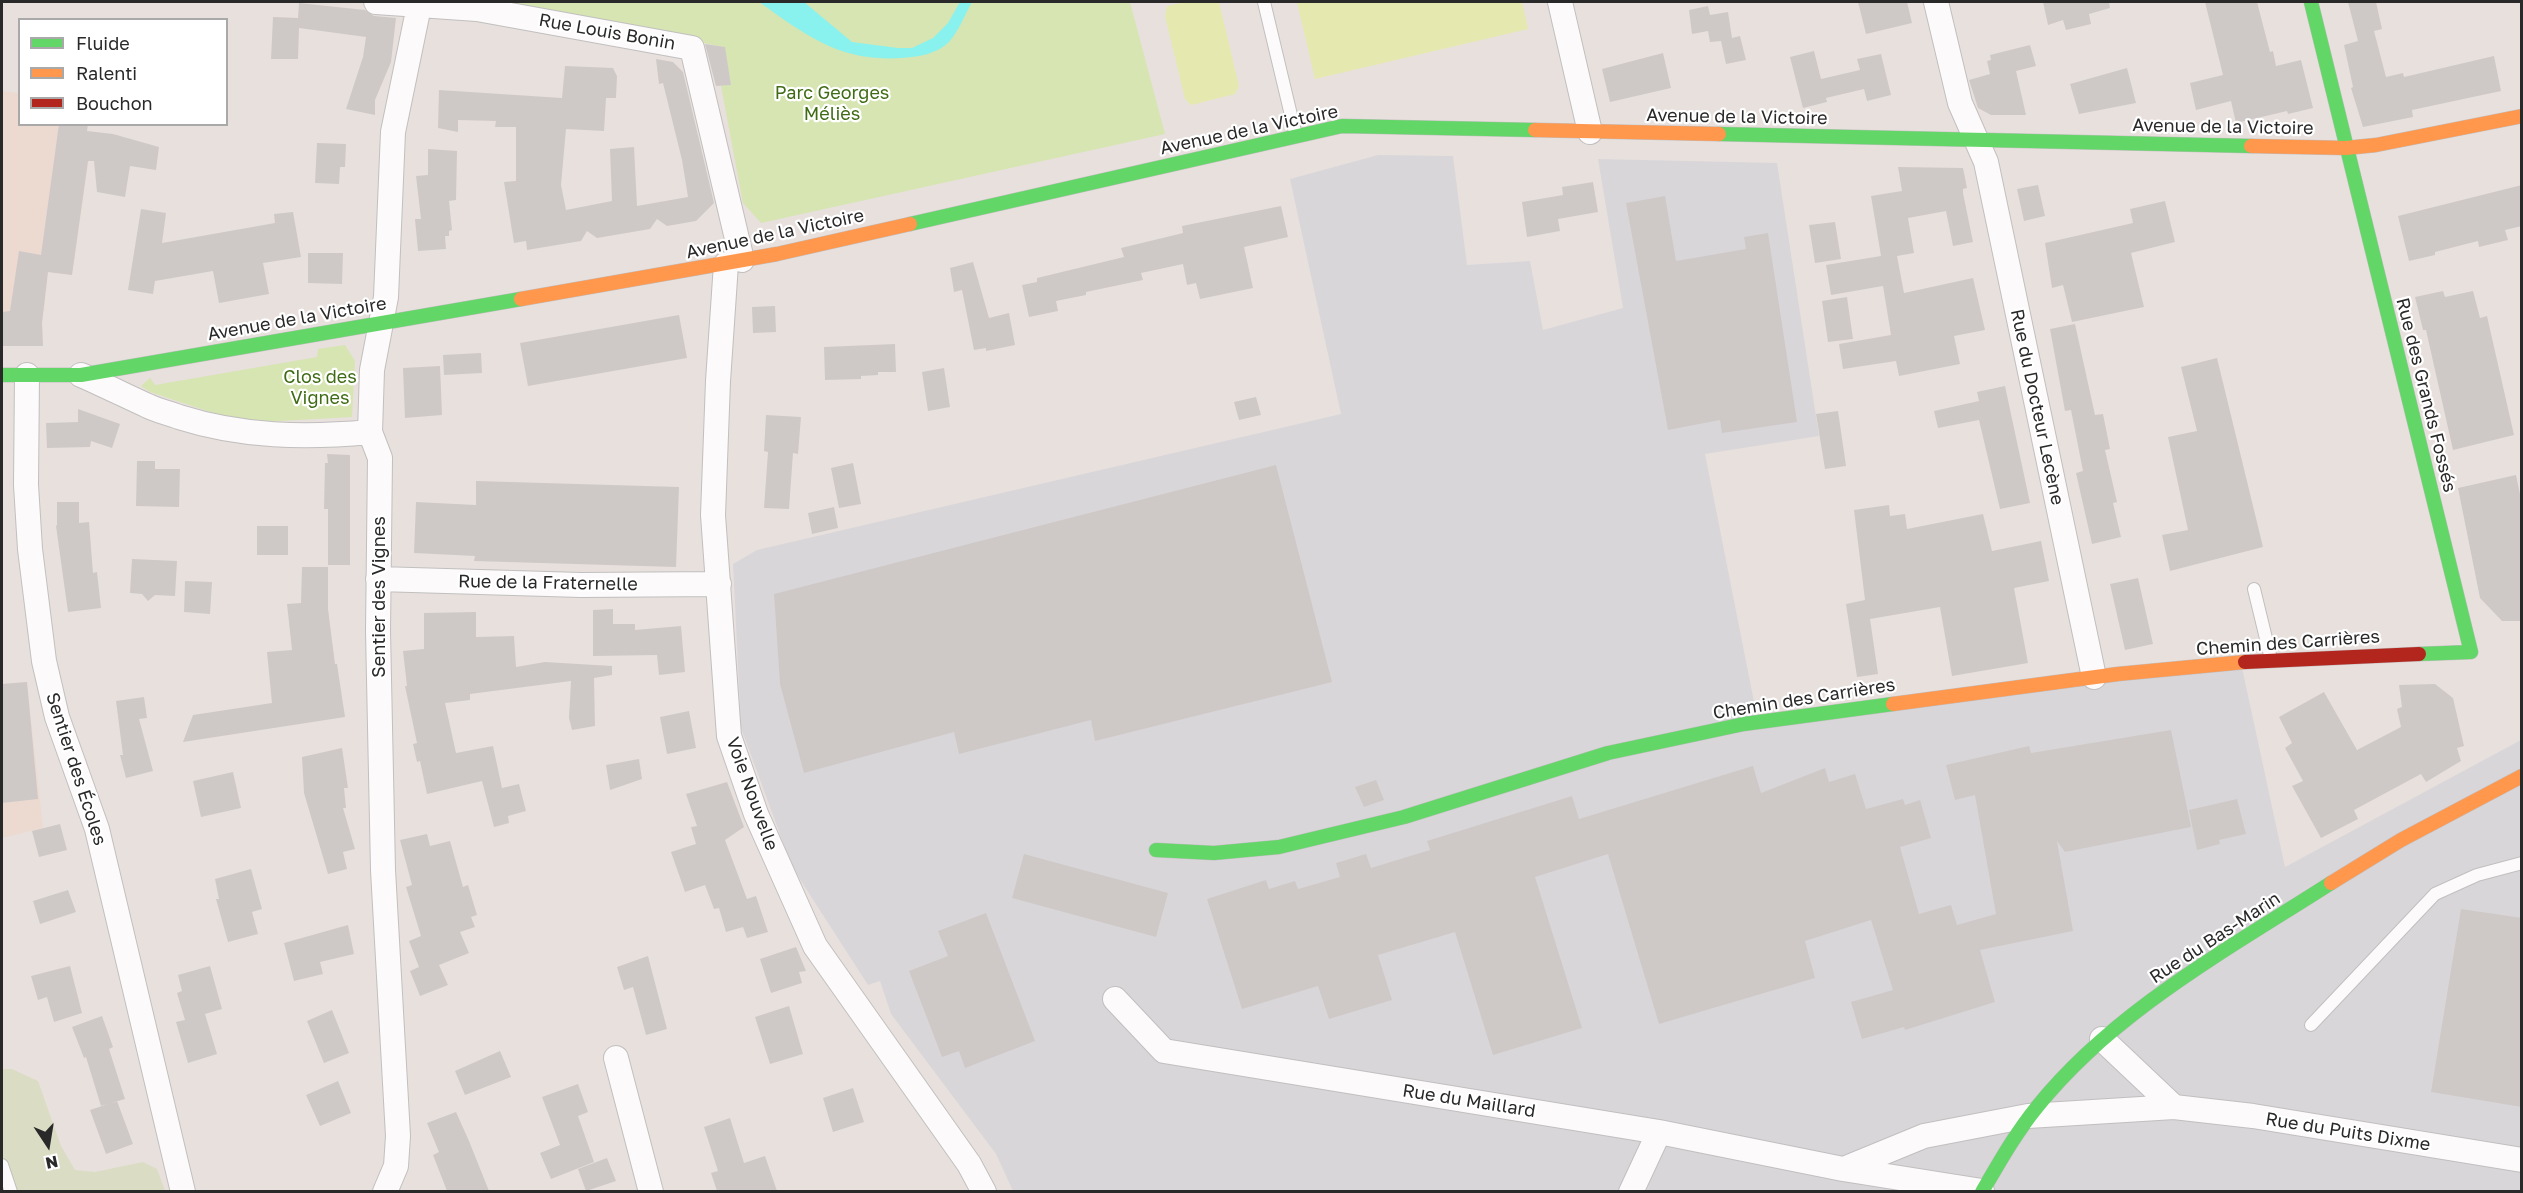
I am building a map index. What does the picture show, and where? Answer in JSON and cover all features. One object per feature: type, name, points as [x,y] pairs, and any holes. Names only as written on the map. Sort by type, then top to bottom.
[{"type":"street","name":"Rue Louis Bonin","points":[[376,2],[419,6],[476,5],[692,48],[734,262]]},
{"type":"street","points":[[1560,2],[1590,132]]},
{"type":"street","name":"Rue du Docteur Lecène","points":[[1936,2],[1960,103],[1986,162],[2094,677]]},
{"type":"street","name":"Rue des Grands Fossés","points":[[2311,2],[2471,652]]},
{"type":"street","name":"Sentier des Vignes","points":[[385,1191],[396,1166],[398,1136],[383,870],[378,579],[380,458],[370,432],[372,370],[386,297],[393,132],[419,6]]},
{"type":"street","name":"Avenue de la Victoire","points":[[2,375],[81,375],[734,262],[1342,126],[2346,148],[2376,145],[2522,116]]},
{"type":"street","name":"Voie Nouvelle","points":[[734,262],[718,381],[713,515],[729,736],[756,814],[815,946],[969,1164],[984,1191]]},
{"type":"street","name":"Sentier des Écoles","points":[[27,375],[26,496],[30,549],[45,661],[57,717],[98,829],[183,1191]]},
{"type":"street","points":[[81,375],[127,394],[149,407],[211,427],[274,435],[370,432]]},
{"type":"street","name":"Rue de la Fraternelle","points":[[378,579],[582,585],[719,584]]},
{"type":"street","name":"Chemin des Carrières","points":[[1156,850],[1214,853],[1279,847],[1404,817],[1608,753],[1744,724],[2094,677],[2271,660],[2471,652]]},
{"type":"street","name":"Rue du Bas-Marin","points":[[1982,1191],[1996,1162],[2028,1116],[2074,1065],[2102,1039],[2187,974],[2362,863],[2522,776]]},
{"type":"street","name":"Rue du Maillard","points":[[1115,999],[1164,1051],[1659,1132],[1843,1169],[1982,1191]]},
{"type":"street","points":[[2102,1039],[2174,1107]]},
{"type":"street","points":[[616,1058],[651,1191]]},
{"type":"street","name":"Rue du Puits Dixme","points":[[2028,1116],[2174,1107],[2253,1116],[2522,1160]]},
{"type":"street","points":[[1843,1169],[1924,1136],[2028,1116]]},
{"type":"street","points":[[1631,1191],[1659,1132]]},
{"type":"lane","points":[[1264,2],[1296,137]]},
{"type":"lane","points":[[2254,589],[2271,660]]},
{"type":"lane","points":[[2311,1025],[2435,894],[2477,875],[2522,863]]},
{"type":"lane","points":[[2,1166],[11,1191]]},
{"type":"shaded area","points":[[2,91],[18,93],[18,126],[74,126],[74,130],[93,132],[72,275],[48,272],[44,311],[42,311],[43,346],[2,346]]},
{"type":"shaded area","points":[[1378,155],[1453,156],[1467,265],[1530,261],[1543,330],[1623,308],[1598,159],[1777,163],[1819,436],[1705,454],[1758,722],[2241,663],[2285,867],[2521,740],[2521,1191],[1013,1191],[996,1154],[891,1014],[880,981],[868,985],[792,867],[741,728],[733,564],[757,550],[1341,414],[1290,179]]},
{"type":"shaded area","points":[[27,682],[43,828],[2,838],[2,684]]},
{"type":"green space","name":"Parc Georges Méliès","points":[[492,2],[1130,2],[1165,134],[761,223],[743,203],[721,86],[731,84],[724,47]]},
{"type":"green space","points":[[1186,2],[1219,2],[1239,86],[1235,94],[1191,105],[1185,99],[1165,16],[1167,6]]},
{"type":"green space","points":[[1297,2],[1522,2],[1528,29],[1315,79]]},
{"type":"green space","name":"Clos des Vignes","points":[[345,345],[355,361],[352,417],[262,422],[219,415],[150,392],[141,386],[150,378],[155,385],[317,357],[318,349]]},
{"type":"green space","points":[[2,1069],[12,1069],[38,1081],[61,1146],[75,1170],[95,1172],[143,1162],[157,1169],[165,1191],[2,1192]]},
{"type":"water","points":[[759,2],[804,2],[852,42],[912,48],[933,38],[948,23],[960,2],[972,2],[953,38],[944,46],[914,57],[879,58],[860,56],[825,44],[793,26]]},
{"type":"building","points":[[1858,2],[1907,2],[1912,23],[1866,34]]},
{"type":"building","points":[[2043,2],[2109,2],[2110,8],[2089,14],[2091,24],[2066,30],[2063,20],[2048,25]]},
{"type":"building","points":[[2205,2],[2257,2],[2276,66],[2301,60],[2313,108],[2288,114],[2287,111],[2236,123],[2231,101],[2196,110],[2190,83],[2223,75]]},
{"type":"building","points":[[2348,2],[2376,2],[2382,29],[2374,31],[2386,77],[2403,73],[2404,77],[2494,56],[2501,91],[2412,110],[2413,117],[2363,127],[2351,88],[2353,87],[2344,45],[2358,41]]},
{"type":"building","points":[[299,3],[365,10],[374,16],[396,18],[391,62],[375,100],[375,115],[346,109],[363,57],[366,37],[299,28],[298,59],[271,59],[273,17],[298,18]]},
{"type":"building","points":[[1708,6],[1710,15],[1728,12],[1732,38],[1740,36],[1746,60],[1726,64],[1721,41],[1710,42],[1708,31],[1692,34],[1689,10]]},
{"type":"building","points":[[705,44],[725,47],[731,85],[716,86]]},
{"type":"building","points":[[2030,45],[2036,66],[2016,71],[2026,115],[1991,115],[1978,108],[1969,80],[1990,74],[1987,61],[1991,60],[1990,55]]},
{"type":"building","points":[[1814,51],[1821,79],[1860,70],[1857,59],[1881,54],[1891,95],[1867,101],[1864,89],[1826,98],[1827,102],[1803,108],[1790,57]]},
{"type":"building","points":[[1663,53],[1671,88],[1610,102],[1602,69]]},
{"type":"building","points":[[656,59],[673,62],[683,72],[714,203],[696,221],[667,226],[657,219],[650,229],[597,238],[587,231],[581,241],[527,250],[526,241],[514,243],[504,182],[516,181],[516,127],[495,127],[496,121],[458,120],[458,132],[438,128],[439,90],[562,98],[565,66],[613,68],[617,76],[616,98],[606,98],[604,131],[566,129],[561,185],[566,210],[612,201],[610,149],[634,147],[637,206],[688,197],[682,160],[663,83],[659,84]]},
{"type":"building","points":[[2127,68],[2136,103],[2079,114],[2070,84]]},
{"type":"building","points":[[59,126],[88,126],[87,131],[113,134],[159,147],[156,170],[130,166],[125,197],[97,192],[94,161],[88,161],[72,275],[48,272],[42,323],[43,346],[2,346],[2,312],[10,311],[19,251],[41,255]]},
{"type":"building","points":[[317,143],[346,144],[345,167],[340,167],[339,184],[315,183]]},
{"type":"building","points":[[428,149],[457,151],[456,200],[449,201],[452,230],[449,231],[449,236],[445,236],[446,249],[418,251],[415,219],[421,219],[416,176],[428,175]]},
{"type":"building","points":[[1898,167],[1963,168],[1967,188],[1963,189],[1963,193],[1973,242],[1953,246],[1946,211],[1908,218],[1914,253],[1897,256],[1904,293],[1973,278],[1985,330],[1954,336],[1960,364],[1899,376],[1896,361],[1843,369],[1839,344],[1891,335],[1883,286],[1831,295],[1826,265],[1881,256],[1871,196],[1902,191]]},
{"type":"building","points":[[1593,182],[1598,212],[1558,219],[1560,231],[1527,237],[1522,202],[1563,195],[1562,187]]},
{"type":"building","points":[[2038,185],[2045,216],[2024,221],[2017,189]]},
{"type":"building","points":[[2522,185],[2522,226],[2505,230],[2508,240],[2479,247],[2478,241],[2409,261],[2398,216]]},
{"type":"building","points":[[1665,196],[1676,261],[1746,249],[1744,237],[1768,233],[1797,422],[1722,433],[1720,420],[1668,430],[1626,203]]},
{"type":"building","points":[[2165,201],[2175,242],[2131,253],[2144,307],[2072,322],[2063,285],[2052,288],[2045,243],[2133,223],[2130,209]]},
{"type":"building","points":[[1281,206],[1288,237],[1244,247],[1253,288],[1200,299],[1196,283],[1187,285],[1183,264],[1141,273],[1143,280],[1056,301],[1058,311],[1029,317],[1022,285],[1037,282],[1037,278],[1124,257],[1121,248],[1183,233],[1182,226]]},
{"type":"building","points":[[141,209],[166,213],[162,243],[275,223],[274,214],[293,212],[301,257],[263,263],[269,294],[219,303],[213,271],[155,281],[153,294],[128,290]]},
{"type":"building","points":[[1835,222],[1841,259],[1815,263],[1809,225]]},
{"type":"building","points":[[308,253],[343,253],[342,284],[308,283]]},
{"type":"building","points":[[973,262],[989,318],[1009,313],[1015,345],[986,351],[986,348],[974,350],[962,290],[954,292],[950,268]]},
{"type":"building","points":[[2443,291],[2445,297],[2473,291],[2480,318],[2487,316],[2514,435],[2453,450],[2426,330],[2423,330],[2415,297]]},
{"type":"building","points":[[1847,297],[1853,339],[1828,342],[1822,301]]},
{"type":"building","points":[[775,306],[776,332],[753,333],[752,307]]},
{"type":"building","points":[[679,315],[687,358],[528,386],[520,343]]},
{"type":"building","points":[[2075,324],[2095,415],[2103,414],[2110,449],[2105,450],[2117,502],[2113,503],[2121,537],[2092,544],[2076,473],[2083,471],[2071,410],[2065,411],[2050,329]]},
{"type":"building","points":[[895,344],[896,372],[878,372],[878,375],[861,376],[861,379],[825,380],[824,347]]},
{"type":"building","points":[[481,353],[482,373],[444,375],[443,355]]},
{"type":"building","points":[[2217,358],[2263,547],[2170,571],[2162,535],[2188,530],[2168,437],[2197,431],[2181,367]]},
{"type":"building","points":[[440,366],[442,415],[405,418],[403,368]]},
{"type":"building","points":[[944,368],[950,407],[928,411],[922,372]]},
{"type":"building","points":[[2005,386],[2030,503],[2000,509],[1979,420],[1938,428],[1934,411],[1979,401],[1977,392]]},
{"type":"building","points":[[1256,397],[1261,415],[1239,420],[1234,402]]},
{"type":"building","points":[[78,409],[120,424],[112,448],[91,441],[90,447],[47,448],[46,423],[78,422]]},
{"type":"building","points":[[1838,411],[1846,466],[1825,469],[1816,414]]},
{"type":"building","points":[[766,415],[801,417],[798,454],[793,453],[789,509],[764,508],[768,452],[764,451]]},
{"type":"building","points":[[327,454],[350,455],[350,565],[328,565],[328,509],[324,509]]},
{"type":"building","points":[[137,461],[155,461],[155,469],[180,469],[179,507],[136,506]]},
{"type":"building","points":[[853,463],[861,504],[839,508],[831,468]]},
{"type":"building","points":[[1276,465],[1332,682],[1095,741],[1091,720],[959,754],[954,732],[804,773],[780,684],[774,594]]},
{"type":"building","points":[[2516,475],[2522,504],[2522,621],[2502,621],[2480,598],[2458,488]]},
{"type":"building","points":[[476,481],[679,487],[676,567],[474,561],[475,556],[414,553],[416,502],[476,505]]},
{"type":"building","points":[[57,502],[79,502],[79,523],[89,522],[93,573],[97,572],[101,608],[68,612],[56,526]]},
{"type":"building","points":[[1889,505],[1890,516],[1905,514],[1907,529],[1983,514],[1992,551],[2041,541],[2049,581],[2014,588],[2028,663],[1952,676],[1940,607],[1870,619],[1878,674],[1857,677],[1846,604],[1865,600],[1854,510]]},
{"type":"building","points":[[834,507],[838,528],[812,534],[808,513]]},
{"type":"building","points":[[257,526],[288,526],[288,555],[257,555]]},
{"type":"building","points":[[132,559],[177,561],[175,596],[155,595],[148,601],[142,594],[130,593]]},
{"type":"building","points":[[302,567],[328,567],[328,609],[345,717],[183,742],[193,715],[272,703],[267,652],[292,650],[287,604],[301,603]]},
{"type":"building","points":[[2138,578],[2153,644],[2125,650],[2110,584]]},
{"type":"building","points":[[185,581],[212,582],[210,614],[184,612]]},
{"type":"building","points":[[613,609],[613,624],[635,624],[635,630],[681,626],[685,672],[659,675],[657,655],[593,656],[593,610]]},
{"type":"building","points":[[476,612],[476,637],[514,636],[516,667],[545,662],[612,666],[612,675],[594,678],[595,726],[572,730],[569,718],[571,681],[470,694],[470,700],[445,703],[456,753],[493,746],[502,788],[519,784],[526,811],[508,816],[509,823],[494,827],[482,781],[427,794],[420,761],[417,762],[413,744],[417,743],[405,686],[407,686],[403,651],[424,649],[424,613]]},
{"type":"building","points":[[27,682],[38,799],[2,803],[2,684]]},
{"type":"building","points":[[2435,684],[2453,698],[2464,746],[2457,748],[2461,761],[2426,782],[2421,774],[2354,810],[2358,819],[2321,838],[2292,786],[2303,781],[2285,748],[2292,743],[2279,717],[2324,692],[2357,750],[2401,727],[2397,709],[2402,707],[2399,685]]},
{"type":"building","points":[[144,697],[147,718],[139,719],[153,771],[126,778],[120,755],[123,755],[116,701]]},
{"type":"building","points":[[689,711],[696,748],[667,754],[660,717]]},
{"type":"building","points":[[2171,730],[2191,827],[2065,852],[2057,841],[2073,931],[1980,950],[1995,1002],[1905,1030],[1904,1027],[1862,1039],[1851,1002],[1893,990],[1871,920],[1805,941],[1815,978],[1659,1024],[1608,854],[1535,877],[1582,1028],[1493,1055],[1455,932],[1378,955],[1392,1000],[1329,1019],[1318,986],[1242,1009],[1207,899],[1266,880],[1269,889],[1295,881],[1298,889],[1340,877],[1336,863],[1366,854],[1371,868],[1430,850],[1427,841],[1572,796],[1579,819],[1753,766],[1761,793],[1825,768],[1829,782],[1855,774],[1866,809],[1903,799],[1905,805],[1920,800],[1931,838],[1900,847],[1919,914],[1951,905],[1957,925],[1996,914],[1975,795],[1955,800],[1946,765],[2029,746],[2031,753]]},
{"type":"building","points":[[342,748],[348,788],[344,788],[346,808],[343,808],[355,849],[343,852],[347,869],[328,874],[304,793],[302,757]]},
{"type":"building","points":[[639,759],[642,779],[610,790],[606,765]]},
{"type":"building","points":[[233,772],[241,808],[201,817],[193,781]]},
{"type":"building","points":[[1376,780],[1384,800],[1364,807],[1355,787]]},
{"type":"building","points":[[727,782],[744,827],[725,840],[747,899],[756,896],[768,932],[747,938],[743,927],[726,932],[719,908],[714,909],[705,885],[685,892],[671,852],[696,844],[691,827],[697,826],[686,794]]},
{"type":"building","points":[[2237,799],[2246,834],[2219,840],[2220,844],[2197,850],[2189,810]]},
{"type":"building","points":[[60,824],[67,850],[39,857],[32,831]]},
{"type":"building","points":[[427,834],[430,846],[450,841],[463,887],[468,885],[477,915],[471,917],[475,927],[460,932],[469,953],[439,965],[448,985],[420,996],[410,971],[419,967],[409,941],[421,936],[406,887],[412,885],[400,840]]},
{"type":"building","points":[[1024,854],[1168,893],[1156,937],[1012,898]]},
{"type":"building","points":[[251,869],[262,909],[252,912],[258,934],[228,942],[216,899],[219,899],[215,879]]},
{"type":"building","points":[[68,890],[76,912],[40,924],[33,901]]},
{"type":"building","points":[[2461,909],[2522,918],[2522,1107],[2431,1092]]},
{"type":"building","points":[[986,913],[1035,1041],[965,1068],[959,1051],[942,1057],[909,971],[948,956],[938,931]]},
{"type":"building","points":[[348,925],[354,954],[320,962],[323,974],[294,981],[284,943]]},
{"type":"building","points":[[796,947],[806,971],[799,972],[802,983],[771,993],[760,959]]},
{"type":"building","points":[[648,956],[667,1029],[646,1035],[633,987],[624,990],[617,967]]},
{"type":"building","points":[[70,966],[82,1013],[54,1022],[47,997],[38,1000],[31,976]]},
{"type":"building","points":[[210,966],[222,1009],[205,1014],[217,1054],[188,1063],[176,1022],[185,1020],[177,993],[182,991],[178,975]]},
{"type":"building","points":[[789,1006],[803,1054],[770,1064],[755,1017]]},
{"type":"building","points":[[332,1010],[349,1053],[324,1063],[307,1021]]},
{"type":"building","points":[[102,1016],[113,1047],[109,1049],[125,1099],[101,1106],[86,1057],[84,1058],[72,1027]]},
{"type":"building","points":[[500,1051],[511,1077],[465,1095],[455,1071]]},
{"type":"building","points":[[338,1081],[351,1113],[320,1126],[306,1095]]},
{"type":"building","points":[[578,1084],[588,1112],[578,1116],[594,1162],[551,1179],[540,1153],[560,1145],[542,1097]]},
{"type":"building","points":[[853,1088],[864,1122],[833,1132],[823,1098]]},
{"type":"building","points":[[117,1101],[133,1144],[106,1154],[90,1110]]},
{"type":"building","points":[[456,1112],[489,1191],[447,1191],[433,1155],[439,1152],[427,1123]]},
{"type":"building","points":[[730,1118],[744,1163],[765,1156],[777,1191],[717,1191],[711,1173],[718,1171],[704,1127]]},
{"type":"building","points":[[607,1158],[616,1181],[586,1191],[578,1169]]},
{"type":"traffic: fast","points":[[2311,2],[2471,652],[2419,654]]},
{"type":"traffic: fast","points":[[910,224],[1342,126],[1535,130]]},
{"type":"traffic: fast","points":[[1719,134],[2251,146]]},
{"type":"traffic: fast","points":[[2,375],[81,375],[521,299]]},
{"type":"traffic: fast","points":[[1156,850],[1214,853],[1279,847],[1404,817],[1608,753],[1744,724],[1893,704]]},
{"type":"traffic: fast","points":[[1982,1192],[2029,1117],[2068,1073],[2101,1041],[2174,984],[2331,883]]},
{"type":"traffic: slow","points":[[2251,146],[2346,148],[2376,145],[2522,116]]},
{"type":"traffic: slow","points":[[1535,130],[1719,134]]},
{"type":"traffic: slow","points":[[521,299],[777,254],[910,224]]},
{"type":"traffic: slow","points":[[1893,704],[2118,674],[2245,662]]},
{"type":"traffic: slow","points":[[2331,883],[2401,840],[2522,776]]},
{"type":"traffic: jam","points":[[2245,662],[2419,654]]}]
